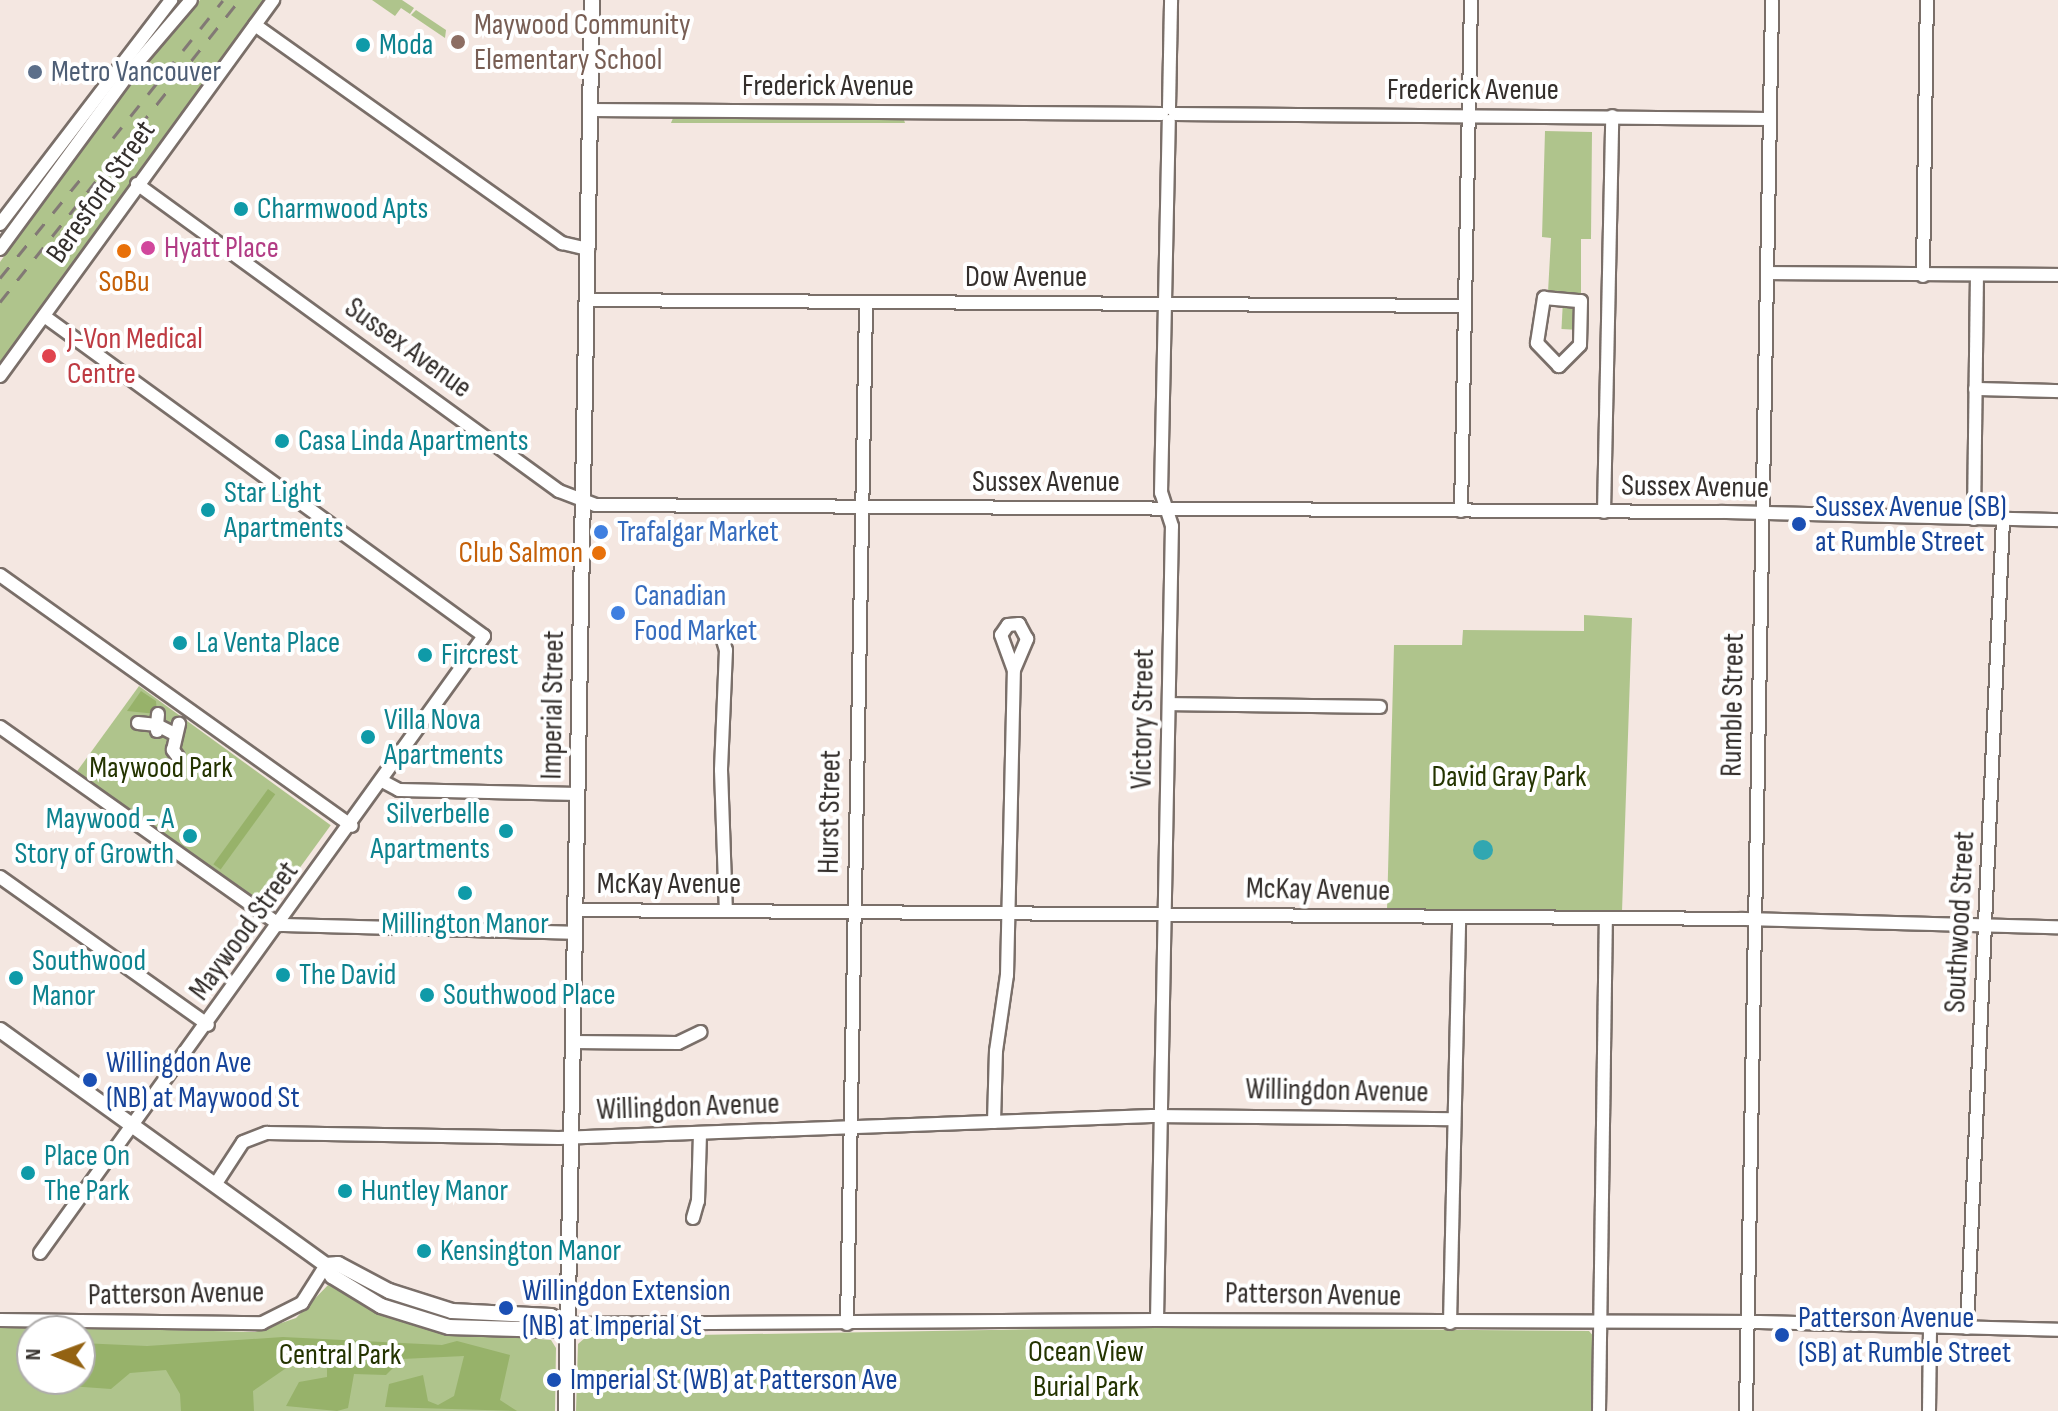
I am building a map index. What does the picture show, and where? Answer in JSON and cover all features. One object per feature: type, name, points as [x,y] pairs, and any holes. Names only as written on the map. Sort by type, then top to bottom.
[{"type":"main road","name":"Imperial Street","points":[[566,1411],[592,0]]},
{"type":"main road","points":[[0,1030],[326,1265],[338,1264],[399,1295],[452,1311],[551,1316],[568,1324]]},
{"type":"street","points":[[0,224],[171,0]]},
{"type":"street","points":[[0,249],[133,68],[191,0]]},
{"type":"street","name":"Beresford Street","points":[[0,376],[273,0]]},
{"type":"street","name":"Victory Street","points":[[1157,1320],[1172,526],[1161,493],[1171,0]]},
{"type":"street","points":[[1461,511],[1471,0]]},
{"type":"street","name":"Rumble Street","points":[[1746,1411],[1772,0]]},
{"type":"street","points":[[1923,276],[1927,0]]},
{"type":"street","points":[[255,25],[562,243],[588,249]]},
{"type":"street","name":"Frederick Avenue","points":[[590,110],[1769,119]]},
{"type":"street","points":[[1604,512],[1612,116]]},
{"type":"street","name":"Sussex Avenue","points":[[137,184],[559,491],[583,501],[862,508],[1604,512],[2058,520]]},
{"type":"street","points":[[1767,273],[2058,275]]},
{"type":"street","points":[[1974,519],[1977,275]]},
{"type":"street","points":[[1544,298],[1581,301],[1580,345],[1559,366],[1537,343],[1544,298]]},
{"type":"street","name":"Dow Avenue","points":[[587,300],[1465,306]]},
{"type":"street","name":"Hurst Street","points":[[847,1324],[866,302]]},
{"type":"street","name":"Maywood Street","points":[[40,1253],[384,782],[484,636],[44,316]]},
{"type":"street","points":[[1975,389],[2058,391]]},
{"type":"street","name":"Southwood Street","points":[[1967,1328],[2003,519]]},
{"type":"street","points":[[0,575],[352,826]]},
{"type":"street","points":[[721,633],[726,650],[721,770],[726,910]]},
{"type":"street","points":[[994,1122],[1010,912],[1014,670]]},
{"type":"street","points":[[1169,704],[1380,707]]},
{"type":"street","points":[[140,720],[157,723],[174,743]]},
{"type":"street","points":[[0,727],[280,925]]},
{"type":"street","points":[[384,782],[399,790],[578,794]]},
{"type":"street","points":[[0,877],[208,1025]]},
{"type":"street","name":"McKay Avenue","points":[[576,910],[1755,919],[2058,927]]},
{"type":"street","points":[[1450,1323],[1459,917]]},
{"type":"street","points":[[1599,1411],[1606,918]]},
{"type":"street","name":"McKay Avenue","points":[[280,925],[576,933]]},
{"type":"street","points":[[573,1042],[678,1043],[701,1032]]},
{"type":"street","name":"Willingdon Avenue","points":[[215,1185],[243,1142],[267,1133],[572,1137],[1162,1116],[1454,1119]]},
{"type":"street","points":[[693,1218],[698,1201],[700,1134]]},
{"type":"street","name":"Patterson Avenue","points":[[0,1320],[262,1323],[302,1303],[326,1265]]},
{"type":"street","name":"Patterson Avenue","points":[[568,1324],[1157,1320],[1599,1324],[1747,1322],[2058,1330]]},
{"type":"street","points":[[1929,1411],[1930,1327]]},
{"type":"green space","points":[[200,0],[266,0],[0,367],[0,262],[127,87]]},
{"type":"green space","points":[[372,0],[402,0],[414,8],[410,14],[401,8],[395,16]]},
{"type":"green space","points":[[416,10],[446,30],[445,38],[411,15]]},
{"type":"green space","points":[[673,118],[904,120],[905,123],[671,123]]},
{"type":"green space","points":[[1545,131],[1592,132],[1591,239],[1581,239],[1581,297],[1548,292],[1551,238],[1542,237]]},
{"type":"green space","points":[[1563,300],[1581,301],[1579,330],[1561,329]]},
{"type":"green space","name":"David Gray Park","points":[[1584,615],[1632,618],[1622,912],[1387,910],[1394,645],[1462,645],[1463,630],[1584,631]]},
{"type":"green space","name":"Maywood Park","points":[[139,686],[331,825],[268,912],[76,773]]},
{"type":"green space","points":[[141,691],[156,701],[157,714],[127,711]]},
{"type":"green space","points":[[268,789],[275,794],[221,870],[213,864]]},
{"type":"green space","name":"Central Park","points":[[330,1283],[386,1314],[438,1331],[551,1340],[556,1348],[555,1411],[0,1411],[0,1326],[16,1326],[16,1395],[96,1395],[96,1328],[255,1332],[296,1318]]},
{"type":"green space","name":"Ocean View Burial Park","points":[[1155,1327],[1589,1331],[1595,1338],[1595,1411],[576,1411],[578,1344],[586,1337]]},
{"type":"green space","points":[[283,1337],[442,1345],[457,1341],[510,1355],[500,1400],[517,1411],[385,1407],[389,1384],[423,1375],[428,1401],[438,1405],[454,1396],[464,1356],[402,1359],[386,1375],[354,1374],[348,1408],[337,1411],[286,1406],[299,1382],[327,1377],[327,1361],[292,1364],[253,1391],[254,1411],[181,1411],[180,1394],[166,1370],[130,1373],[111,1389],[96,1388],[96,1344],[147,1346]]},
{"type":"water","points":[[1479,840],[1487,840],[1493,850],[1487,860],[1479,860],[1473,854],[1473,846]]},
{"type":"railway","points":[[113,138],[223,0]]},
{"type":"railway","points":[[0,302],[239,0]]},
{"type":"railway","points":[[0,278],[86,172]]},
{"type":"place","name":"Maywood Community Elementary School","points":[[458,42]]},
{"type":"place","name":"Moda","points":[[363,45]]},
{"type":"place","name":"Metro Vancouver","points":[[35,72]]},
{"type":"place","name":"Charmwood Apts","points":[[241,209]]},
{"type":"place","name":"Hyatt Place","points":[[148,248]]},
{"type":"place","name":"SoBu","points":[[124,251]]},
{"type":"place","name":"J-Von Medical Centre","points":[[49,356]]},
{"type":"place","name":"Casa Linda Apartments","points":[[282,441]]},
{"type":"place","name":"Star Light Apartments","points":[[208,510]]},
{"type":"place","name":"Sussex Avenue (SB) at Rumble Street","points":[[1799,524]]},
{"type":"place","name":"Trafalgar Market","points":[[601,532]]},
{"type":"place","name":"Club Salmon","points":[[599,553]]},
{"type":"place","name":"Canadian Food Market","points":[[618,613]]},
{"type":"place","name":"La Venta Place","points":[[180,643]]},
{"type":"place","name":"Fircrest","points":[[425,655]]},
{"type":"place","name":"Villa Nova Apartments","points":[[368,737]]},
{"type":"place","name":"Silverbelle Apartments","points":[[506,831]]},
{"type":"place","name":"Maywood - A Story of Growth","points":[[190,836]]},
{"type":"place","name":"Millington Manor","points":[[465,893]]},
{"type":"place","name":"The David","points":[[283,975]]},
{"type":"place","name":"Southwood Manor","points":[[16,978]]},
{"type":"place","name":"Southwood Place","points":[[427,995]]},
{"type":"place","name":"Willingdon Ave (NB) at Maywood St","points":[[90,1080]]},
{"type":"place","name":"Place On The Park","points":[[28,1173]]},
{"type":"place","name":"Huntley Manor","points":[[345,1191]]},
{"type":"place","name":"Kensington Manor","points":[[424,1251]]},
{"type":"place","name":"Willingdon Extension (NB) at Imperial St","points":[[506,1308]]},
{"type":"place","name":"Patterson Avenue (SB) at Rumble Street","points":[[1782,1335]]},
{"type":"place","name":"Imperial St (WB) at Patterson Ave","points":[[554,1380]]}]
